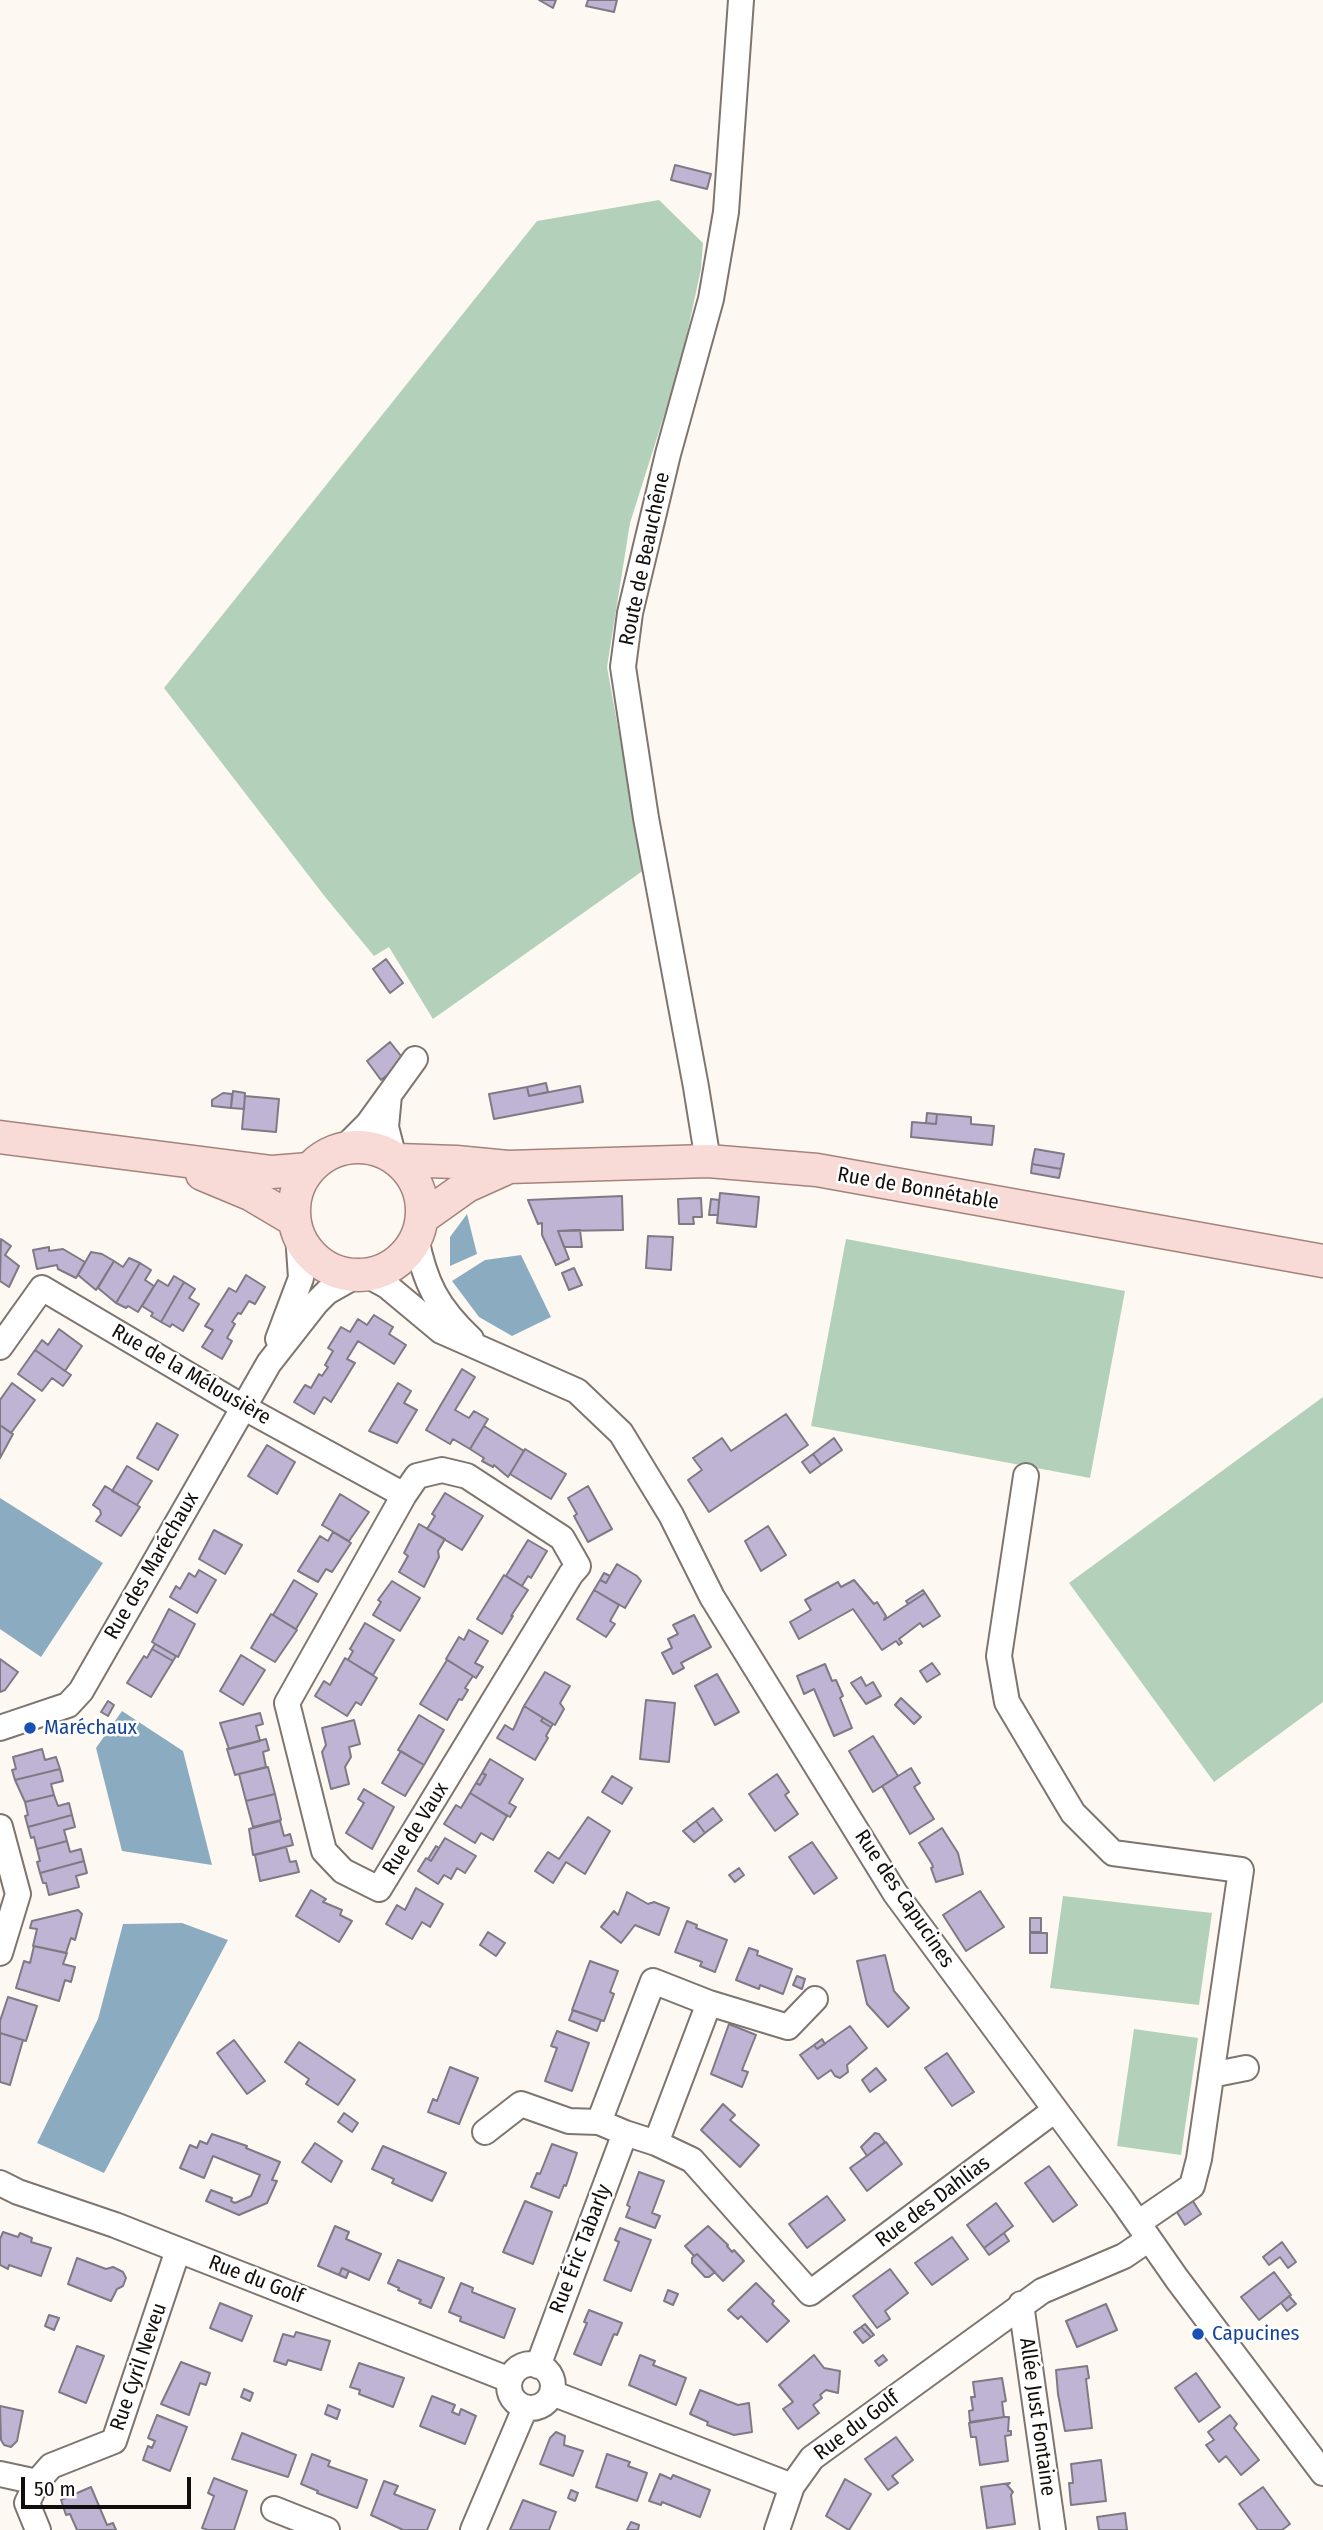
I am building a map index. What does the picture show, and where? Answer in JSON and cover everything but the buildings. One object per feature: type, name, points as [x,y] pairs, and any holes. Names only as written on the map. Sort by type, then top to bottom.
[{"type":"main road","points":[[0,1137],[272,1171],[309,1169]]},
{"type":"main road","points":[[365,1147],[382,1151],[396,1159],[409,1172],[422,1202],[419,1228],[405,1255],[389,1268],[372,1274],[337,1272],[320,1263],[308,1252],[296,1227],[297,1193],[309,1169],[325,1156],[344,1148],[365,1147]]},
{"type":"main road","points":[[169,1159],[250,1194],[296,1227]]},
{"type":"main road","name":"Rue de Bonnétable","points":[[396,1159],[508,1167],[708,1161],[817,1171],[1323,1261]]},
{"type":"main road","name":"Rue de Bonnétable","points":[[419,1228],[467,1186],[508,1167]]},
{"type":"street","name":"Route de Beauchêne","points":[[708,1161],[646,818],[623,667],[630,613],[667,454],[712,299],[726,212],[741,0]]},
{"type":"street","points":[[344,1148],[368,1124],[415,1059]]},
{"type":"street","points":[[389,1094],[386,1127],[396,1159]]},
{"type":"street","name":"Rue des Maréchaux","points":[[269,1363],[301,1278],[296,1227]]},
{"type":"street","name":"Rue des Capucines","points":[[419,1228],[428,1285],[459,1327],[482,1349]]},
{"type":"street","name":"Rue des Maréchaux","points":[[0,1728],[68,1705],[81,1691],[269,1363],[322,1297],[361,1275]]},
{"type":"street","name":"Rue des Capucines","points":[[361,1275],[387,1286],[441,1331],[577,1391],[621,1433],[671,1516],[712,1597],[895,1893],[1322,2469]]},
{"type":"street","name":"Rue de la Mélousière","points":[[0,1347],[42,1288],[243,1407],[404,1495]]},
{"type":"street","name":"Rue de Vaux","points":[[442,1469],[467,1476],[562,1538],[578,1566],[379,1889],[343,1871],[324,1851],[287,1703],[404,1495],[417,1476],[442,1469]]},
{"type":"street","name":"Rue du Golf","points":[[777,2530],[792,2486],[812,2458],[1021,2304],[1042,2291],[1124,2256],[1144,2231],[1192,2186],[1199,2159],[1241,1870],[1113,1853],[1073,1813],[1007,1702],[999,1656],[1026,1476]]},
{"type":"street","points":[[0,1828],[19,1894],[0,1953]]},
{"type":"street","points":[[599,2122],[653,1981],[709,2003],[788,2027],[815,1999]]},
{"type":"street","points":[[485,2132],[521,2104],[569,2122],[599,2122],[656,2144],[709,2003]]},
{"type":"street","points":[[1211,2076],[1246,2068]]},
{"type":"street","name":"Rue des Dahlias","points":[[656,2144],[692,2160],[810,2293],[1055,2110]]},
{"type":"street","name":"Rue Éric Tabarly","points":[[538,2365],[625,2133]]},
{"type":"street","name":"Rue du Golf","points":[[0,2183],[510,2379]]},
{"type":"street","name":"Rue Cyril Neveu","points":[[37,2482],[51,2466],[114,2441],[178,2250]]},
{"type":"street","name":"Allée Just Fontaine","points":[[1021,2304],[1053,2530]]},
{"type":"street","points":[[538,2365],[551,2377],[552,2393],[542,2405],[525,2407],[517,2404],[511,2396],[510,2379],[520,2367],[538,2365]]},
{"type":"street","points":[[552,2393],[792,2486]]},
{"type":"street","points":[[473,2530],[525,2407]]},
{"type":"street","points":[[0,2474],[37,2482],[27,2503],[38,2530]]},
{"type":"street","points":[[274,2509],[327,2530]]},
{"type":"green space","points":[[659,200],[703,243],[701,269],[681,362],[630,523],[607,667],[644,870],[433,1019],[389,947],[374,956],[164,688],[537,221]]},
{"type":"green space","points":[[846,1239],[1125,1291],[1090,1478],[811,1426]]},
{"type":"green space","points":[[1323,1397],[1323,1702],[1214,1782],[1069,1583]]},
{"type":"green space","points":[[1063,1896],[1212,1913],[1199,2005],[1050,1988]]},
{"type":"green space","points":[[1134,2029],[1198,2038],[1181,2155],[1117,2146]]},
{"type":"water","points":[[467,1214],[477,1254],[450,1266],[450,1237]]},
{"type":"water","points":[[521,1255],[551,1317],[512,1336],[479,1317],[452,1281],[485,1260]]},
{"type":"water","points":[[0,1498],[103,1563],[41,1657],[0,1629]]},
{"type":"water","points":[[122,1711],[183,1751],[212,1865],[122,1851],[96,1748]]},
{"type":"water","points":[[182,1923],[228,1940],[104,2173],[37,2143],[98,2019],[123,1924]]},
{"type":"place","name":"Maréchaux","points":[[30,1728]]},
{"type":"place","name":"Capucines","points":[[1198,2334]]}]
